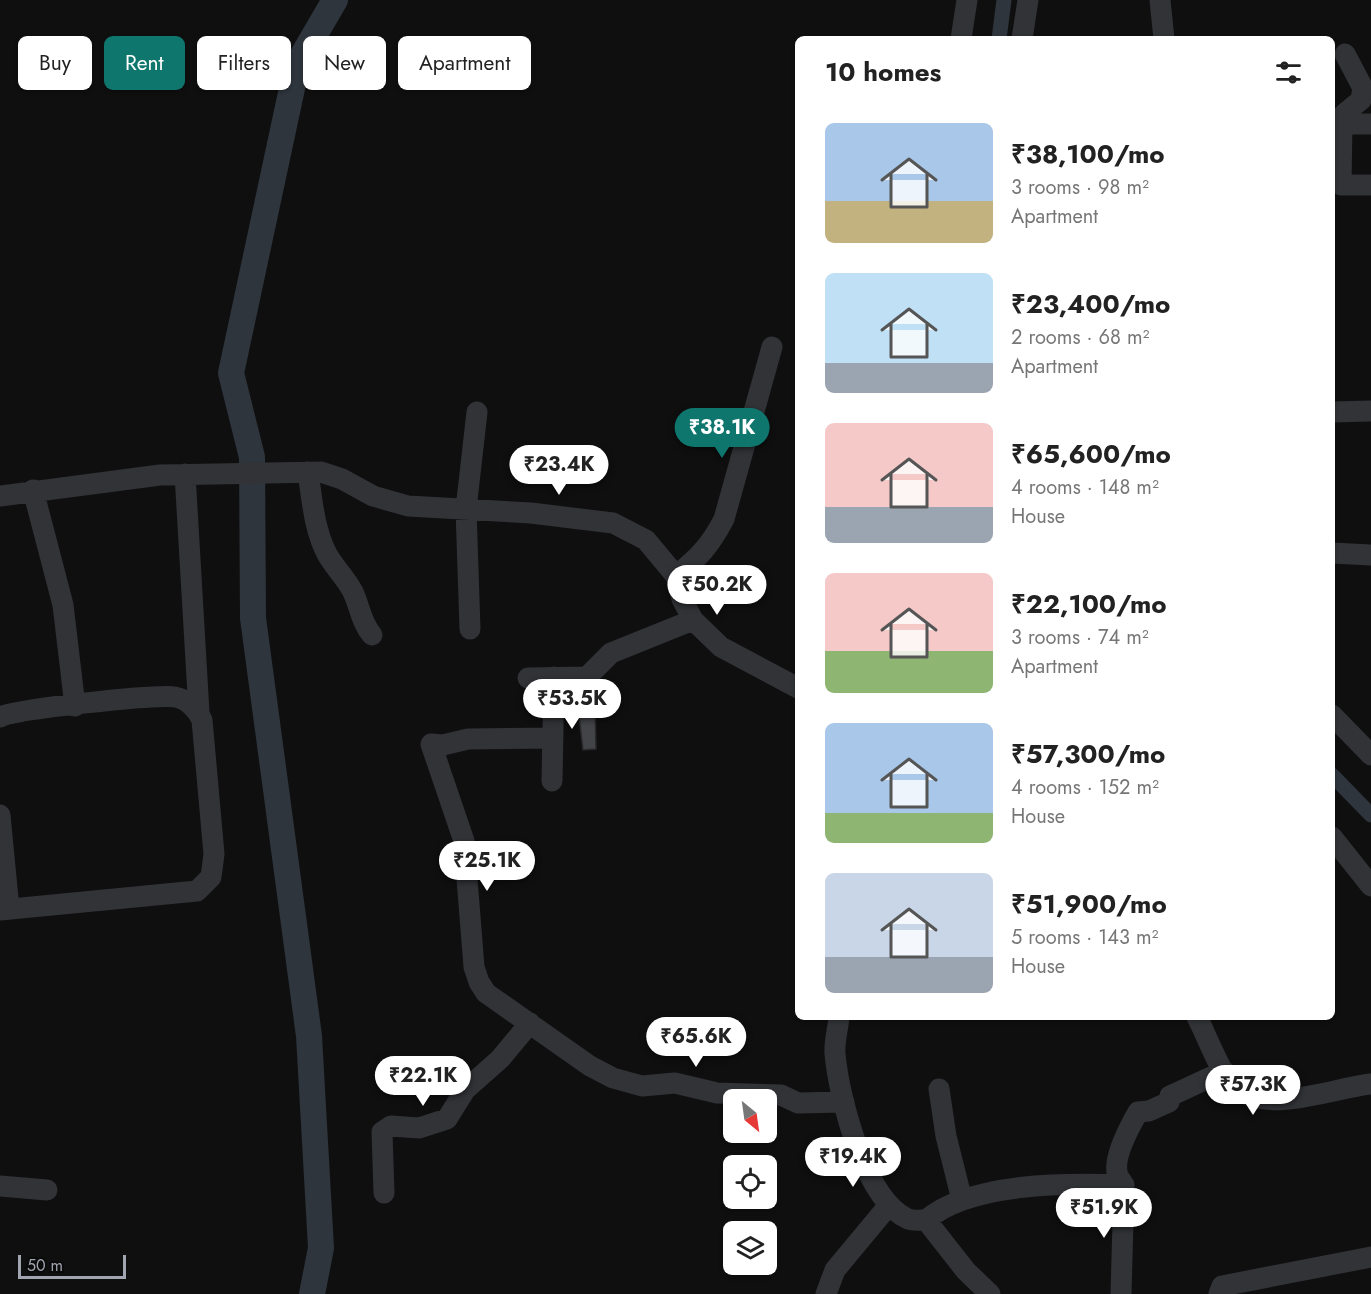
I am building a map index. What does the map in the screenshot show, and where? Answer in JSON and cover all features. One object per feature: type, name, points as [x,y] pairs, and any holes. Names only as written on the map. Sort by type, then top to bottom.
[{"type":"street","points":[[961,36],[967,0]]},
{"type":"street","points":[[1022,36],[1028,0]]},
{"type":"street","points":[[1161,0],[1164,36]]},
{"type":"street","points":[[1345,54],[1363,88],[1361,100],[1344,114],[1341,185],[1371,185]]},
{"type":"street","points":[[1342,124],[1371,124]]},
{"type":"street","points":[[676,576],[700,556],[712,542],[723,519],[772,347]]},
{"type":"street","points":[[1335,412],[1371,411]]},
{"type":"street","points":[[470,628],[462,509],[477,412]]},
{"type":"street","points":[[308,472],[315,523],[327,555],[348,583],[362,621],[372,635]]},
{"type":"street","points":[[0,496],[33,490],[185,474],[321,472],[342,479],[373,496],[408,506],[531,513],[613,523],[646,540],[676,576],[682,599],[693,620],[721,647],[795,686]]},
{"type":"street","points":[[0,815],[5,909],[188,893],[205,885],[211,877],[214,854],[202,720],[199,712],[185,474]]},
{"type":"street","points":[[33,490],[63,606],[75,706]]},
{"type":"street","points":[[1335,553],[1371,555]]},
{"type":"street","points":[[528,678],[587,677],[611,653],[693,620]]},
{"type":"street","points":[[552,782],[554,677]]},
{"type":"street","points":[[0,717],[22,711],[153,697],[176,697],[199,712]]},
{"type":"street","points":[[1335,718],[1371,755]]},
{"type":"street","points":[[553,738],[468,739],[442,745],[430,744],[464,841],[471,942],[479,982],[486,993],[591,1066],[613,1078],[642,1086],[675,1083],[717,1093],[781,1095],[798,1103],[844,1102]]},
{"type":"street","points":[[1335,841],[1371,886]]},
{"type":"street","points":[[839,1020],[834,1051],[844,1102],[866,1170],[883,1201],[909,1220],[926,1220],[942,1207],[962,1200],[1065,1182],[1124,1185]]},
{"type":"street","points":[[1198,1020],[1232,1085],[1246,1094],[1277,1100],[1371,1084]]},
{"type":"street","points":[[384,1193],[380,1138],[382,1132],[391,1126],[419,1128],[447,1119],[465,1090],[500,1059],[530,1023]]},
{"type":"street","points":[[1120,1294],[1124,1185],[1117,1172],[1121,1148],[1138,1112],[1149,1111],[1169,1102],[1170,1096],[1224,1071]]},
{"type":"street","points":[[939,1089],[946,1136],[962,1200]]},
{"type":"street","points":[[0,1186],[47,1190]]},
{"type":"street","points":[[826,1294],[835,1270],[889,1205]]},
{"type":"street","points":[[926,1220],[966,1271],[990,1294]]},
{"type":"street","points":[[1219,1294],[1222,1286],[1371,1257]]},
{"type":"building","points":[[595,707],[596,749],[583,750],[578,708]]},
{"type":"waterway","points":[[312,1294],[321,1248],[309,1036],[253,618],[252,457],[231,373],[297,65],[335,0]]},
{"type":"waterway","points":[[999,36],[1004,0]]},
{"type":"waterway","points":[[1335,778],[1371,815]]}]
